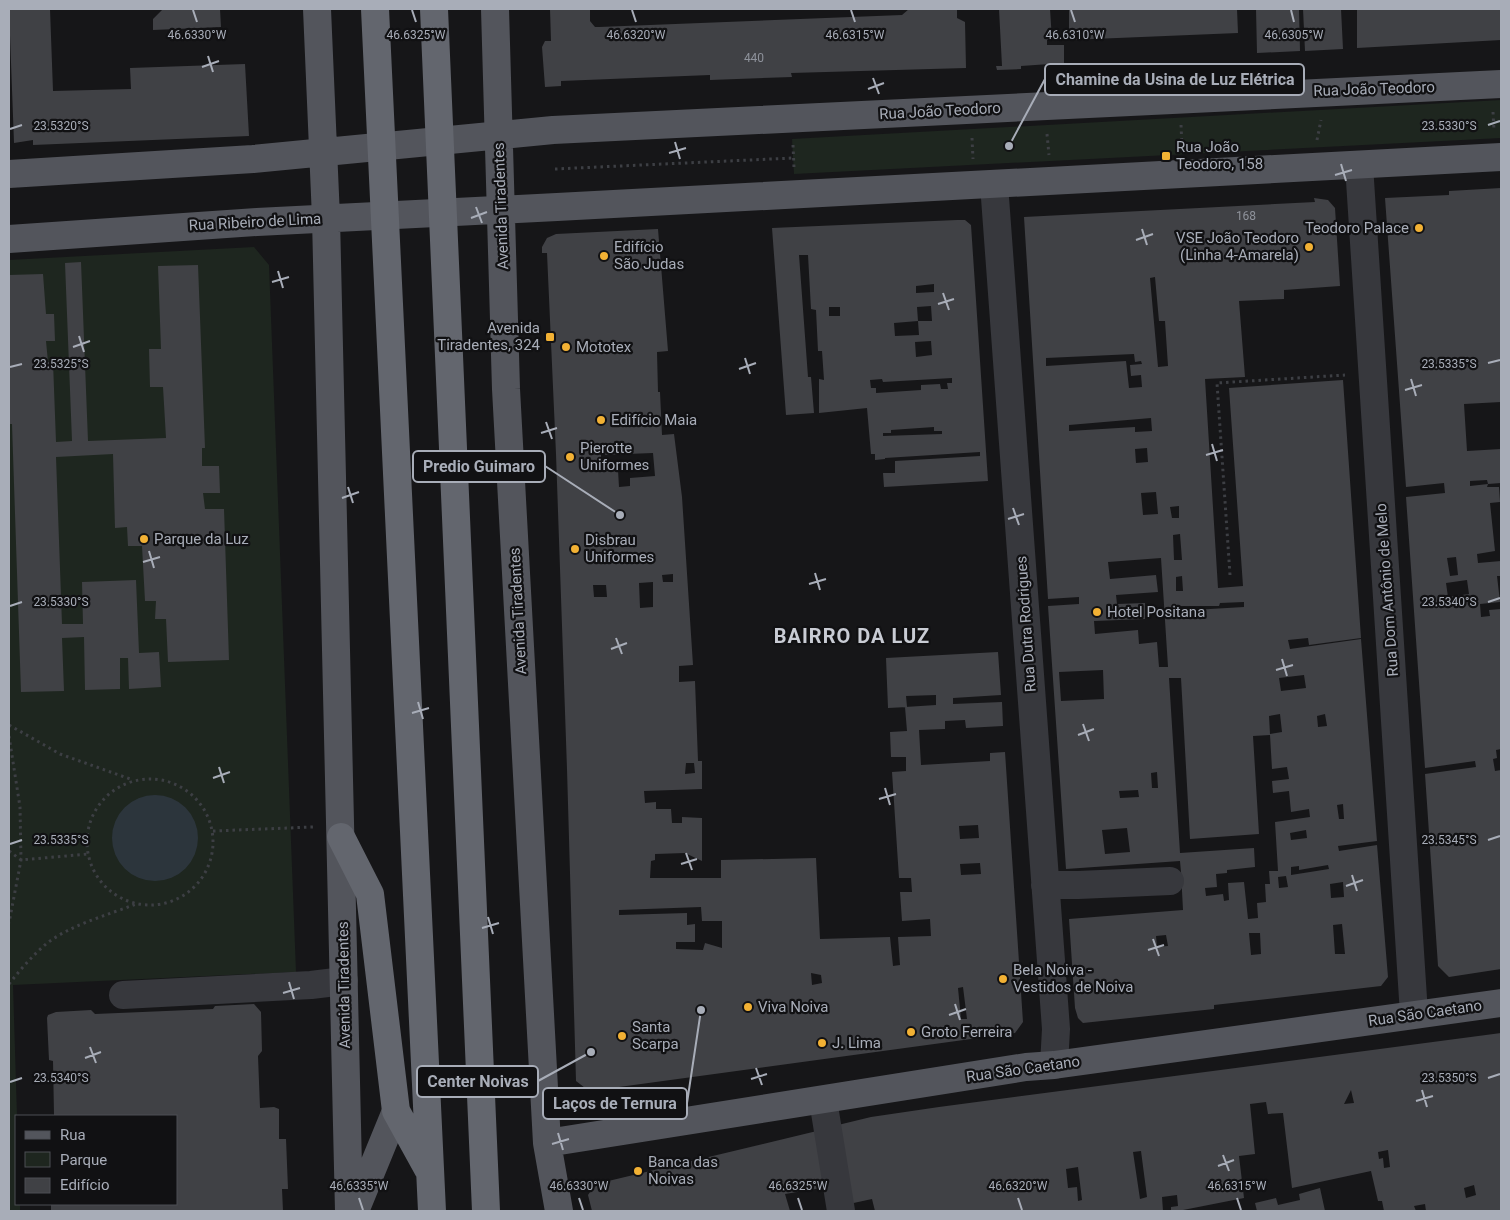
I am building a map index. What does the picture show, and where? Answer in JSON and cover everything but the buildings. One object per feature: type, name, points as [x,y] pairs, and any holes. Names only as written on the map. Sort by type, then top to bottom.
[{"type":"highway","points":[[375,9],[432,1211]]},
{"type":"highway","points":[[434,9],[486,1211]]},
{"type":"highway","points":[[341,831],[370,894],[396,1111],[431,1174]]},
{"type":"main road","name":"Avenida Tiradentes","points":[[317,9],[326,218],[349,1211]]},
{"type":"main road","name":"Avenida Tiradentes","points":[[495,9],[506,389],[547,1143],[559,1211]]},
{"type":"main road","name":"Rua João Teodoro","points":[[498,134],[1501,84]]},
{"type":"main road","points":[[9,174],[323,153],[498,134]]},
{"type":"main road","points":[[502,210],[1359,165],[1498,148]]},
{"type":"main road","name":"Rua Ribeiro de Lima","points":[[9,239],[326,218],[502,210]]},
{"type":"main road","name":"Rua São Caetano","points":[[547,1143],[1026,1067],[1054,1065],[1501,1003]]},
{"type":"main road","points":[[355,1211],[396,1111]]},
{"type":"street","name":"Rua Dom Antônio de Melo","points":[[1359,165],[1414,1014]]},
{"type":"street","name":"Rua Dutra Rodrigues","points":[[994,184],[1056,1029],[1054,1065]]},
{"type":"street","points":[[1045,885],[1170,881]]},
{"type":"street","points":[[123,995],[311,985],[344,981]]},
{"type":"street","points":[[823,1100],[841,1211]]},
{"type":"path","points":[[1493,110],[1498,148]]},
{"type":"path","points":[[1180,118],[1182,155]]},
{"type":"path","points":[[1315,148],[1321,120]]},
{"type":"path","points":[[1046,126],[1049,161]]},
{"type":"path","points":[[971,129],[973,166]]},
{"type":"path","points":[[555,169],[793,158]]},
{"type":"path","points":[[1230,575],[1217,383],[1373,373]]},
{"type":"path","points":[[9,725],[60,754],[135,780]]},
{"type":"path","points":[[9,736],[20,807],[21,860],[9,923]]},
{"type":"path","points":[[156,778],[176,783],[193,795],[206,811],[214,831],[214,851],[207,871],[194,888],[177,900],[157,906],[136,904],[119,898],[104,886],[94,872],[88,854],[87,835],[92,817],[102,800],[116,788],[135,780],[156,778]]},
{"type":"path","points":[[214,831],[341,831]]},
{"type":"path","points":[[9,851],[21,860],[88,854]]},
{"type":"path","points":[[9,984],[21,968],[47,943],[76,927],[136,904]]},
{"type":"green space","points":[[1501,100],[1501,138],[794,174],[792,139]]},
{"type":"green space","name":"Parque da Luz","points":[[254,247],[269,265],[296,972],[13,985],[17,1115],[15,1115],[15,1205],[20,1205],[20,1211],[9,1211],[9,260]]},
{"type":"shaded area","points":[[155,795],[171,798],[179,802],[191,814],[195,822],[198,838],[195,854],[191,862],[179,874],[171,878],[155,881],[139,878],[131,874],[119,862],[115,854],[112,838],[115,822],[119,814],[131,802],[139,798]]},
{"type":"place","name":"Chamine da Usina de Luz Elétrica","points":[[1009,146]]},
{"type":"place","name":"Rua João Teodoro, 158","points":[[1166,156]]},
{"type":"place","name":"Teodoro Palace","points":[[1419,228]]},
{"type":"place","name":"VSE João Teodoro (Linha 4-Amarela)","points":[[1309,247]]},
{"type":"place","name":"Edifício São Judas","points":[[604,256]]},
{"type":"place","name":"Avenida Tiradentes, 324","points":[[550,337]]},
{"type":"place","name":"Mototex","points":[[566,347]]},
{"type":"place","name":"Edifício Maia","points":[[601,420]]},
{"type":"place","name":"Pierotte Uniformes","points":[[570,457]]},
{"type":"place","name":"Predio Guimaro","points":[[620,515]]},
{"type":"place","name":"Parque da Luz","points":[[144,539]]},
{"type":"place","name":"Disbrau Uniformes","points":[[575,549]]},
{"type":"place","name":"Hotel Positana","points":[[1097,612]]},
{"type":"place","name":"Bela Noiva - Vestidos de Noiva","points":[[1003,979]]},
{"type":"place","name":"Viva Noiva","points":[[748,1007]]},
{"type":"place","name":"Laços de Ternura","points":[[701,1010]]},
{"type":"place","name":"Groto Ferreira","points":[[911,1032]]},
{"type":"place","name":"Santa Scarpa","points":[[622,1036]]},
{"type":"place","name":"J. Lima","points":[[822,1043]]},
{"type":"place","name":"Center Noivas","points":[[591,1052]]},
{"type":"place","name":"Banca das Noivas","points":[[638,1171]]},
{"type":"district","name":"BAIRRO DA LUZ","points":[[852,636]]}]
